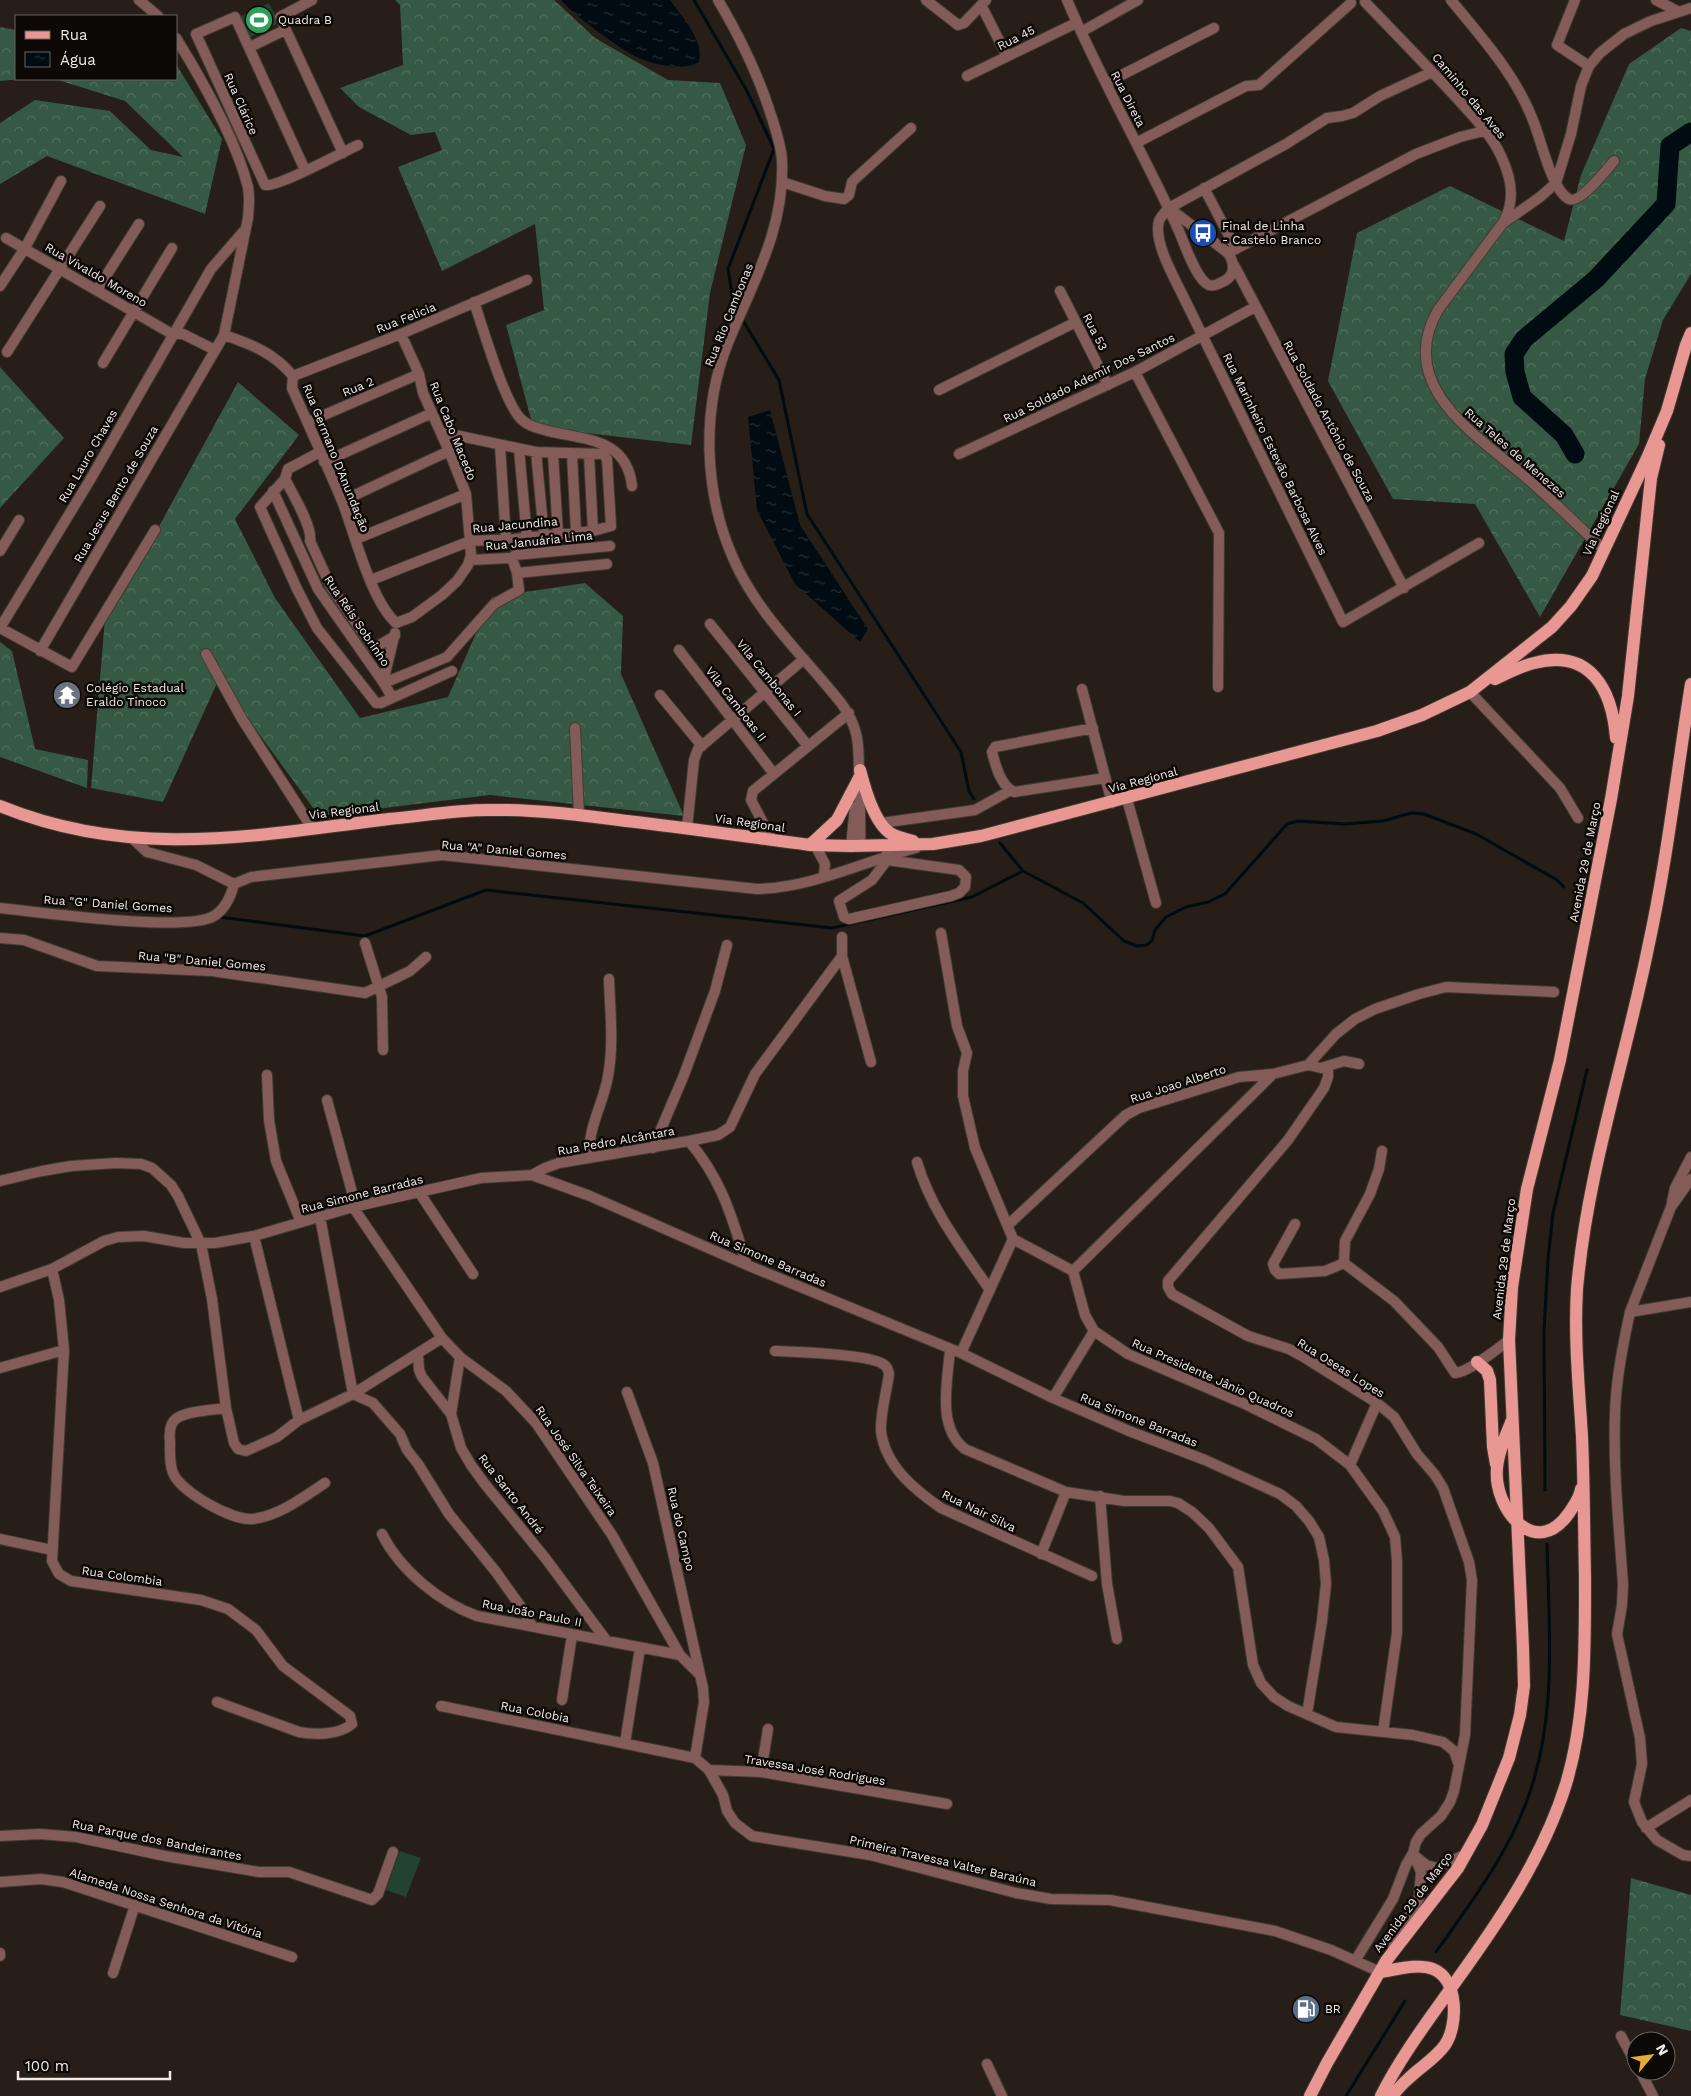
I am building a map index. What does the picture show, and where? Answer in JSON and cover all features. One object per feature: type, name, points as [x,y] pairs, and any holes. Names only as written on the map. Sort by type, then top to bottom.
[{"type":"main road","name":"Via Regional","points":[[1475,689],[1552,627],[1572,606],[1592,576],[1667,411],[1683,353],[1691,333]]},
{"type":"main road","name":"Avenida 29 de Março","points":[[1310,2096],[1383,1966],[1458,1868],[1482,1825],[1509,1758],[1520,1715],[1524,1686],[1514,1416],[1509,1340],[1512,1287],[1527,1189],[1560,1060],[1618,759],[1628,696],[1651,478],[1667,411]]},
{"type":"main road","name":"Via Regional","points":[[0,806],[50,824],[81,831],[132,838],[220,839],[486,810],[530,810],[812,845],[929,844],[981,836],[1127,799],[1377,731],[1422,715],[1535,662],[1562,661],[1585,667],[1598,678],[1606,691],[1615,722],[1618,759]]},
{"type":"main road","points":[[1381,2096],[1412,2043],[1514,1898],[1544,1838],[1565,1786],[1577,1739],[1584,1677],[1583,1469],[1576,1334],[1578,1288],[1584,1233],[1600,1153],[1649,946],[1691,684]]},
{"type":"main road","points":[[859,774],[871,804],[890,833],[929,844]]},
{"type":"main road","points":[[812,845],[836,820],[859,774]]},
{"type":"main road","points":[[1476,1362],[1487,1371],[1490,1380],[1493,1447],[1497,1468],[1497,1482],[1504,1506],[1518,1525],[1532,1532],[1541,1532],[1554,1528],[1565,1518],[1580,1493],[1583,1469]]},
{"type":"main road","points":[[1497,1468],[1514,1416]]},
{"type":"main road","points":[[1383,1966],[1433,1968],[1442,1974],[1450,1990],[1454,2017],[1452,2032],[1445,2044],[1392,2096]]},
{"type":"street","points":[[312,0],[280,17],[343,153]]},
{"type":"street","name":"Rua Rio Cambonas","points":[[718,0],[739,36],[761,84],[779,137],[782,158],[782,182],[773,238],[720,368],[713,405],[710,462],[717,509],[732,557],[749,590],[767,616],[849,712],[859,739],[861,811],[856,846]]},
{"type":"street","points":[[926,0],[958,25],[964,23],[983,3],[1007,56]]},
{"type":"street","name":"Rua Direta","points":[[1067,0],[1198,273],[1209,284],[1222,283],[1231,276],[1234,264],[1232,251],[1168,208]]},
{"type":"street","points":[[1081,32],[1138,0]]},
{"type":"street","points":[[1451,0],[1502,64],[1515,84],[1534,121],[1556,183],[1563,194],[1569,199],[1573,199],[1586,191],[1614,161]]},
{"type":"street","points":[[1575,0],[1557,44],[1558,47],[1589,66]]},
{"type":"street","points":[[1656,0],[1679,12]]},
{"type":"street","points":[[144,1],[157,15]]},
{"type":"street","name":"Caminho das Aves","points":[[1365,2],[1432,72],[1484,131],[1500,154],[1512,190],[1510,210],[1502,224]]},
{"type":"street","points":[[1136,143],[1246,86],[1259,85],[1351,3]]},
{"type":"street","points":[[1556,183],[1571,134],[1581,86],[1589,66],[1600,53],[1624,34],[1651,21],[1691,8]]},
{"type":"street","name":"Rua Clárice","points":[[250,47],[234,17],[196,34],[264,183],[267,186],[273,185],[305,170]]},
{"type":"street","name":"Rua 45","points":[[967,76],[1076,22]]},
{"type":"street","points":[[1106,83],[1214,28]]},
{"type":"street","points":[[286,30],[250,47],[305,170],[358,145]]},
{"type":"street","points":[[178,41],[206,89],[238,158],[248,189],[250,203],[224,335]]},
{"type":"street","points":[[1168,208],[1286,144],[1327,118],[1353,113],[1389,92],[1432,72]]},
{"type":"street","points":[[782,182],[825,196],[840,199],[846,198],[849,195],[852,182],[911,128]]},
{"type":"street","points":[[1204,188],[1232,251],[1416,154],[1460,137],[1484,131]]},
{"type":"street","points":[[0,286],[25,248],[62,181]]},
{"type":"street","name":"Rua Teles de Menezes","points":[[1556,183],[1502,224],[1430,323],[1425,339],[1424,354],[1428,370],[1449,410],[1463,425],[1529,480],[1604,550]]},
{"type":"street","points":[[7,352],[62,269],[100,206]]},
{"type":"street","name":"Rua Marinheiro Estevão Barbosa Alves","points":[[1168,208],[1159,221],[1158,228],[1161,245],[1184,298],[1343,622],[1404,588]]},
{"type":"street","points":[[97,290],[139,224]]},
{"type":"street","name":"Rua Lauro Chaves","points":[[0,628],[90,480],[211,269],[244,231]]},
{"type":"street","name":"Rua Vivaldo Moreno","points":[[6,238],[172,334]]},
{"type":"street","points":[[103,363],[172,248]]},
{"type":"street","name":"Rua Soldado Antônio de Souza","points":[[1234,264],[1404,588]]},
{"type":"street","name":"Rua Felicia","points":[[293,376],[401,334],[527,280]]},
{"type":"street","name":"Rua 53","points":[[1060,290],[1108,385]]},
{"type":"street","points":[[474,302],[509,400],[521,419],[539,428],[599,442],[611,448],[627,464],[632,486]]},
{"type":"street","name":"Rua Soldado Ademir Dos Santos","points":[[959,454],[1135,372],[1255,307]]},
{"type":"street","points":[[939,390],[1076,322]]},
{"type":"street","points":[[172,334],[183,334],[215,350]]},
{"type":"street","name":"Rua Cabo Macedo","points":[[401,334],[419,374],[421,388],[466,494],[470,560]]},
{"type":"street","name":"Rua Jesus Bento de Souza","points":[[40,652],[224,335]]},
{"type":"street","name":"Rua Germano D'Anundação","points":[[224,335],[251,344],[269,354],[285,366],[293,376],[292,388],[342,501],[371,580],[387,615],[396,622]]},
{"type":"street","points":[[1135,372],[1219,533],[1218,687]]},
{"type":"street","name":"Rua 2","points":[[308,422],[419,374]]},
{"type":"street","points":[[324,462],[432,413]]},
{"type":"street","points":[[441,432],[536,452],[589,455],[593,531]]},
{"type":"street","points":[[500,445],[506,540]]},
{"type":"street","points":[[519,449],[527,538]]},
{"type":"street","points":[[342,501],[449,451]]},
{"type":"street","points":[[320,452],[293,465],[285,474],[285,479],[312,536],[310,541],[330,587],[373,647],[395,636]]},
{"type":"street","points":[[536,452],[544,536]]},
{"type":"street","points":[[553,454],[558,534]]},
{"type":"street","points":[[572,454],[576,532]]},
{"type":"street","name":"Rua Jacundina","points":[[371,580],[470,541],[506,540],[609,528],[611,524],[607,459],[603,454],[589,455]]},
{"type":"street","points":[[285,479],[261,505],[260,510],[317,628],[374,702],[380,703],[452,671]]},
{"type":"street","name":"Rua Réis Sobrinho","points":[[273,491],[318,590],[384,682],[392,697]]},
{"type":"street","points":[[356,539],[466,494]]},
{"type":"street","points":[[0,551],[19,520]]},
{"type":"street","points":[[0,628],[40,652],[69,667],[73,666],[155,530]]},
{"type":"street","points":[[1404,588],[1480,544]]},
{"type":"street","name":"Rua Januária Lima","points":[[470,560],[512,558],[515,555],[610,546]]},
{"type":"street","points":[[384,682],[449,656],[494,604],[519,590],[518,573],[512,558]]},
{"type":"street","points":[[384,682],[395,636],[396,622],[412,617],[442,595],[456,581],[470,560]]},
{"type":"street","points":[[518,573],[607,564]]},
{"type":"street","name":"Vila Cambonas I","points":[[710,624],[808,746]]},
{"type":"street","name":"Vila Camboas II","points":[[678,650],[774,774]]},
{"type":"street","points":[[206,654],[242,719],[312,828]]},
{"type":"street","points":[[687,828],[694,760],[700,748],[804,659]]},
{"type":"street","points":[[1082,689],[1112,802]]},
{"type":"street","points":[[1475,689],[1560,788],[1578,818]]},
{"type":"street","points":[[660,696],[700,748]]},
{"type":"street","points":[[772,840],[751,800],[751,795],[849,712]]},
{"type":"street","points":[[575,728],[579,815]]},
{"type":"street","points":[[1092,728],[995,747],[992,752],[997,772],[1011,790],[1019,792],[1106,778]]},
{"type":"street","points":[[882,823],[975,810],[1011,790]]},
{"type":"street","points":[[1127,799],[1156,903]]},
{"type":"street","points":[[132,838],[147,852],[196,865],[234,884]]},
{"type":"street","name":"Rua \"A\" Daniel Gomes","points":[[234,884],[251,877],[442,855],[757,889],[776,888],[799,885],[929,844]]},
{"type":"street","points":[[812,845],[825,864],[824,876]]},
{"type":"street","points":[[886,858],[959,870],[966,877],[965,887],[959,893],[951,896],[849,919],[844,917],[840,901],[872,880],[886,858]]},
{"type":"street","name":"Rua \"G\" Daniel Gomes","points":[[0,908],[156,922],[195,921],[214,916],[225,904],[234,884]]},
{"type":"street","points":[[941,933],[957,1026],[967,1054],[963,1096],[975,1148],[1014,1239],[1073,1271],[1085,1315],[1094,1331],[1053,1398]]},
{"type":"street","points":[[842,937],[842,956],[871,1062]]},
{"type":"street","name":"Rua \"B\" Daniel Gomes","points":[[0,938],[24,940],[97,966],[212,971],[365,993],[410,971],[426,957]]},
{"type":"street","points":[[365,943],[382,997],[383,1050]]},
{"type":"street","points":[[653,1148],[684,1075],[708,1010],[727,946]]},
{"type":"street","points":[[689,1141],[718,1135],[730,1127],[755,1074],[842,956]]},
{"type":"street","points":[[590,1158],[592,1135],[608,1079],[611,1060],[609,979]]},
{"type":"street","points":[[1359,1064],[1344,1061],[1321,1068],[1308,1065],[1336,1034],[1355,1019],[1375,1009],[1419,994],[1446,987],[1554,992]]},
{"type":"street","name":"Rua Joao Alberto","points":[[1008,1225],[1126,1115],[1138,1108],[1239,1077],[1273,1074],[1308,1065]]},
{"type":"street","name":"Rua Oseas Lopes","points":[[1328,1067],[1328,1077],[1324,1088],[1288,1140],[1168,1281],[1167,1285],[1172,1294],[1233,1328],[1302,1356],[1377,1403],[1394,1417],[1417,1454],[1435,1475],[1443,1488],[1470,1562],[1472,1580],[1465,1735],[1450,1802],[1435,1822],[1421,1834],[1416,1842],[1415,1855],[1406,1865],[1393,1900],[1355,1961]]},
{"type":"street","points":[[1073,1271],[1273,1074]]},
{"type":"street","points":[[267,1075],[270,1120],[276,1161],[301,1222]]},
{"type":"street","name":"Rua José Silva Teixeira","points":[[326,1100],[355,1207],[442,1338],[460,1356],[506,1390],[536,1422],[612,1535],[680,1655]]},
{"type":"street","name":"Rua Pedro Alcântara","points":[[532,1175],[559,1163],[689,1141],[707,1163],[727,1200],[747,1265]]},
{"type":"street","points":[[1344,1263],[1345,1241],[1370,1194],[1379,1169],[1382,1151]]},
{"type":"street","points":[[1691,1157],[1675,1188],[1671,1207],[1630,1312],[1620,1359],[1615,1411],[1614,1455],[1623,1584],[1622,1605],[1617,1634],[1640,1738],[1642,1764],[1634,1802],[1646,1828],[1657,1840],[1683,1854],[1691,1856]]},
{"type":"street","points":[[917,1162],[923,1182],[946,1227],[990,1290]]},
{"type":"street","points":[[0,1182],[42,1171],[98,1163],[141,1164],[152,1168],[171,1184],[201,1244],[212,1299],[226,1408],[234,1443],[238,1449],[246,1451],[277,1437],[299,1420],[353,1394],[442,1338]]},
{"type":"street","name":"Rua Simone Barradas","points":[[0,1287],[52,1269],[104,1241],[118,1237],[144,1236],[201,1244],[254,1236],[355,1207],[481,1178],[532,1175],[598,1199],[747,1265],[950,1349],[1053,1398],[1129,1431],[1205,1460],[1280,1494],[1296,1506],[1309,1521],[1319,1537],[1324,1560],[1326,1584],[1322,1621],[1306,1714]]},
{"type":"street","points":[[1671,1207],[1691,1180]]},
{"type":"street","points":[[419,1192],[473,1274]]},
{"type":"street","points":[[320,1217],[353,1394]]},
{"type":"street","points":[[1296,1224],[1274,1264],[1279,1274],[1325,1271],[1344,1263]]},
{"type":"street","points":[[254,1236],[299,1420]]},
{"type":"street","points":[[961,1354],[1014,1239]]},
{"type":"street","points":[[1344,1263],[1394,1301],[1438,1347],[1454,1373],[1476,1362],[1509,1340]]},
{"type":"street","name":"Rua Colombia","points":[[52,1269],[59,1300],[64,1350],[52,1550],[52,1561],[58,1574],[71,1581],[201,1600],[228,1609],[256,1630],[283,1666],[350,1716],[352,1724],[340,1730],[311,1734],[299,1732],[217,1702]]},
{"type":"street","points":[[1630,1312],[1691,1302]]},
{"type":"street","name":"Rua Presidente Jânio Quadros","points":[[1094,1331],[1128,1354],[1247,1405],[1316,1439],[1350,1465],[1383,1511],[1395,1537],[1397,1633],[1383,1732]]},
{"type":"street","points":[[950,1349],[947,1393],[948,1426],[952,1436],[965,1449],[1066,1492],[1124,1500],[1170,1501],[1178,1503],[1192,1512],[1209,1528],[1238,1567],[1253,1665],[1261,1683],[1274,1697],[1288,1706],[1336,1727],[1428,1737],[1443,1742],[1454,1751],[1459,1765]]},
{"type":"street","points":[[0,1368],[64,1350]]},
{"type":"street","name":"Rua Nair Silva","points":[[775,1351],[845,1356],[883,1363],[889,1374],[881,1430],[885,1446],[904,1478],[920,1493],[941,1508],[1092,1576]]},
{"type":"street","name":"Rua Santo André","points":[[418,1354],[419,1370],[422,1377],[451,1414],[461,1448],[484,1484],[546,1559],[606,1640]]},
{"type":"street","points":[[451,1414],[460,1356]]},
{"type":"street","name":"Rua do Campo","points":[[627,1392],[653,1464],[701,1675],[704,1702],[695,1758]]},
{"type":"street","points":[[353,1394],[373,1403],[400,1434],[407,1450],[418,1464],[449,1514],[496,1572],[532,1626]]},
{"type":"street","points":[[1350,1465],[1377,1403]]},
{"type":"street","points":[[226,1408],[184,1415],[172,1422],[169,1430],[171,1465],[173,1473],[185,1488],[221,1511],[236,1517],[252,1519],[267,1516],[286,1507],[325,1483]]},
{"type":"street","points":[[1041,1554],[1066,1492]]},
{"type":"street","points":[[1100,1496],[1107,1584],[1117,1640]]},
{"type":"street","name":"Rua João Paulo II","points":[[382,1534],[390,1551],[407,1570],[451,1604],[477,1616],[680,1655]]},
{"type":"street","points":[[0,1539],[52,1550]]},
{"type":"street","points":[[562,1700],[572,1635]]},
{"type":"street","points":[[640,1648],[624,1743],[695,1758],[709,1770]]},
{"type":"street","points":[[680,1655],[701,1675]]},
{"type":"street","name":"Rua Colobia","points":[[441,1706],[624,1743]]},
{"type":"street","points":[[761,1772],[768,1729]]},
{"type":"street","points":[[1443,1742],[1459,1739],[1465,1735]]},
{"type":"street","name":"Travessa José Rodrigues","points":[[709,1770],[761,1772],[947,1804]]},
{"type":"street","name":"Primeira Travessa Valter Baraúna","points":[[709,1770],[723,1795],[727,1811],[736,1823],[752,1836],[870,1855],[1016,1893],[1051,1899],[1110,1900],[1276,1931],[1331,1950],[1355,1961],[1383,1966]]},
{"type":"street","points":[[1646,1828],[1691,1800]]},
{"type":"street","name":"Rua Parque dos Bandeirantes","points":[[0,1836],[40,1834],[76,1836],[184,1860],[259,1872],[288,1872],[372,1900],[378,1894],[394,1852]]},
{"type":"street","points":[[1415,1855],[1429,1866],[1437,1868],[1466,1854]]},
{"type":"street","points":[[1383,1966],[1419,1898],[1421,1872],[1415,1855]]},
{"type":"street","name":"Alameda Nossa Senhora da Vitória","points":[[0,1882],[41,1879],[63,1882],[292,1957]]},
{"type":"street","points":[[113,1973],[135,1905]]},
{"type":"street","points":[[1621,2036],[1626,2045]]},
{"type":"street","points":[[987,2064],[1002,2096]]},
{"type":"street","points":[[1645,2081],[1653,2096]]},
{"type":"green space","points":[[395,0],[554,0],[595,38],[668,80],[720,83],[746,145],[710,293],[691,445],[533,427],[506,325],[544,310],[535,224],[442,271],[398,167],[442,150],[435,132],[411,135],[359,107],[340,88],[403,65],[400,5]]},
{"type":"green space","name":"Quadra B","points":[[269,3],[279,23],[249,38],[239,17]]},
{"type":"green space","points":[[0,27],[15,30],[15,80],[0,81]]},
{"type":"green space","points":[[1681,28],[1691,31],[1691,274],[1663,320],[1645,379],[1639,444],[1540,617],[1475,504],[1393,499],[1328,381],[1357,233],[1450,186],[1564,241],[1581,175],[1629,64]]},
{"type":"green space","points":[[178,67],[222,139],[205,214],[47,156],[0,184],[0,123],[35,100],[110,111],[151,150],[183,157],[125,101],[58,80],[178,80]]},
{"type":"green space","points":[[0,367],[64,438],[0,508]]},
{"type":"green space","points":[[238,382],[299,435],[235,519],[275,598],[360,718],[448,697],[492,597],[585,583],[623,616],[621,674],[684,816],[490,795],[319,816],[219,679],[163,802],[91,788],[105,618],[157,530]]},
{"type":"green space","points":[[0,642],[12,651],[35,749],[88,760],[87,788],[0,757]]},
{"type":"green space","points":[[400,1851],[421,1858],[406,1897],[386,1890]]},
{"type":"green space","points":[[1631,1878],[1691,1895],[1691,2031],[1620,2015]]},
{"type":"water","points":[[561,0],[670,0],[686,21],[695,37],[700,53],[699,62],[682,67],[673,67],[636,57],[593,28]]},
{"type":"water","points":[[770,410],[800,525],[868,629],[860,642],[795,584],[757,510],[748,417]]},
{"type":"waterway","points":[[694,0],[747,91],[774,149],[728,269],[734,306],[738,314]]},
{"type":"waterway","points":[[1575,454],[1564,435],[1522,397],[1515,372],[1514,354],[1524,339],[1596,279],[1666,204],[1670,146],[1691,132]]},
{"type":"waterway","points":[[742,319],[779,380],[807,514],[961,752],[969,791],[974,799]]},
{"type":"waterway","points":[[1000,843],[1023,871],[1083,903],[1124,941],[1137,946],[1147,945],[1152,940],[1155,930],[1166,917],[1186,907],[1208,902],[1225,894],[1287,824],[1298,821],[1345,824],[1383,821],[1411,813],[1424,814],[1476,834],[1557,880],[1564,887]]},
{"type":"waterway","points":[[219,917],[365,936],[486,890],[832,928],[972,897],[1023,871]]},
{"type":"waterway","points":[[1545,1490],[1544,1331],[1548,1260],[1553,1213],[1587,1070]]},
{"type":"waterway","points":[[1436,1952],[1486,1880],[1508,1842],[1518,1823],[1536,1772],[1543,1740],[1549,1675],[1550,1642],[1547,1544]]},
{"type":"waterway","points":[[1346,2096],[1405,2001]]},
{"type":"place","name":"Quadra B","points":[[259,20]]},
{"type":"place","name":"Final de Linha - Castelo Branco","points":[[1203,233]]},
{"type":"place","name":"Colégio Estadual Eraldo Tinoco","points":[[67,695]]},
{"type":"place","name":"BR","points":[[1306,2009]]}]
